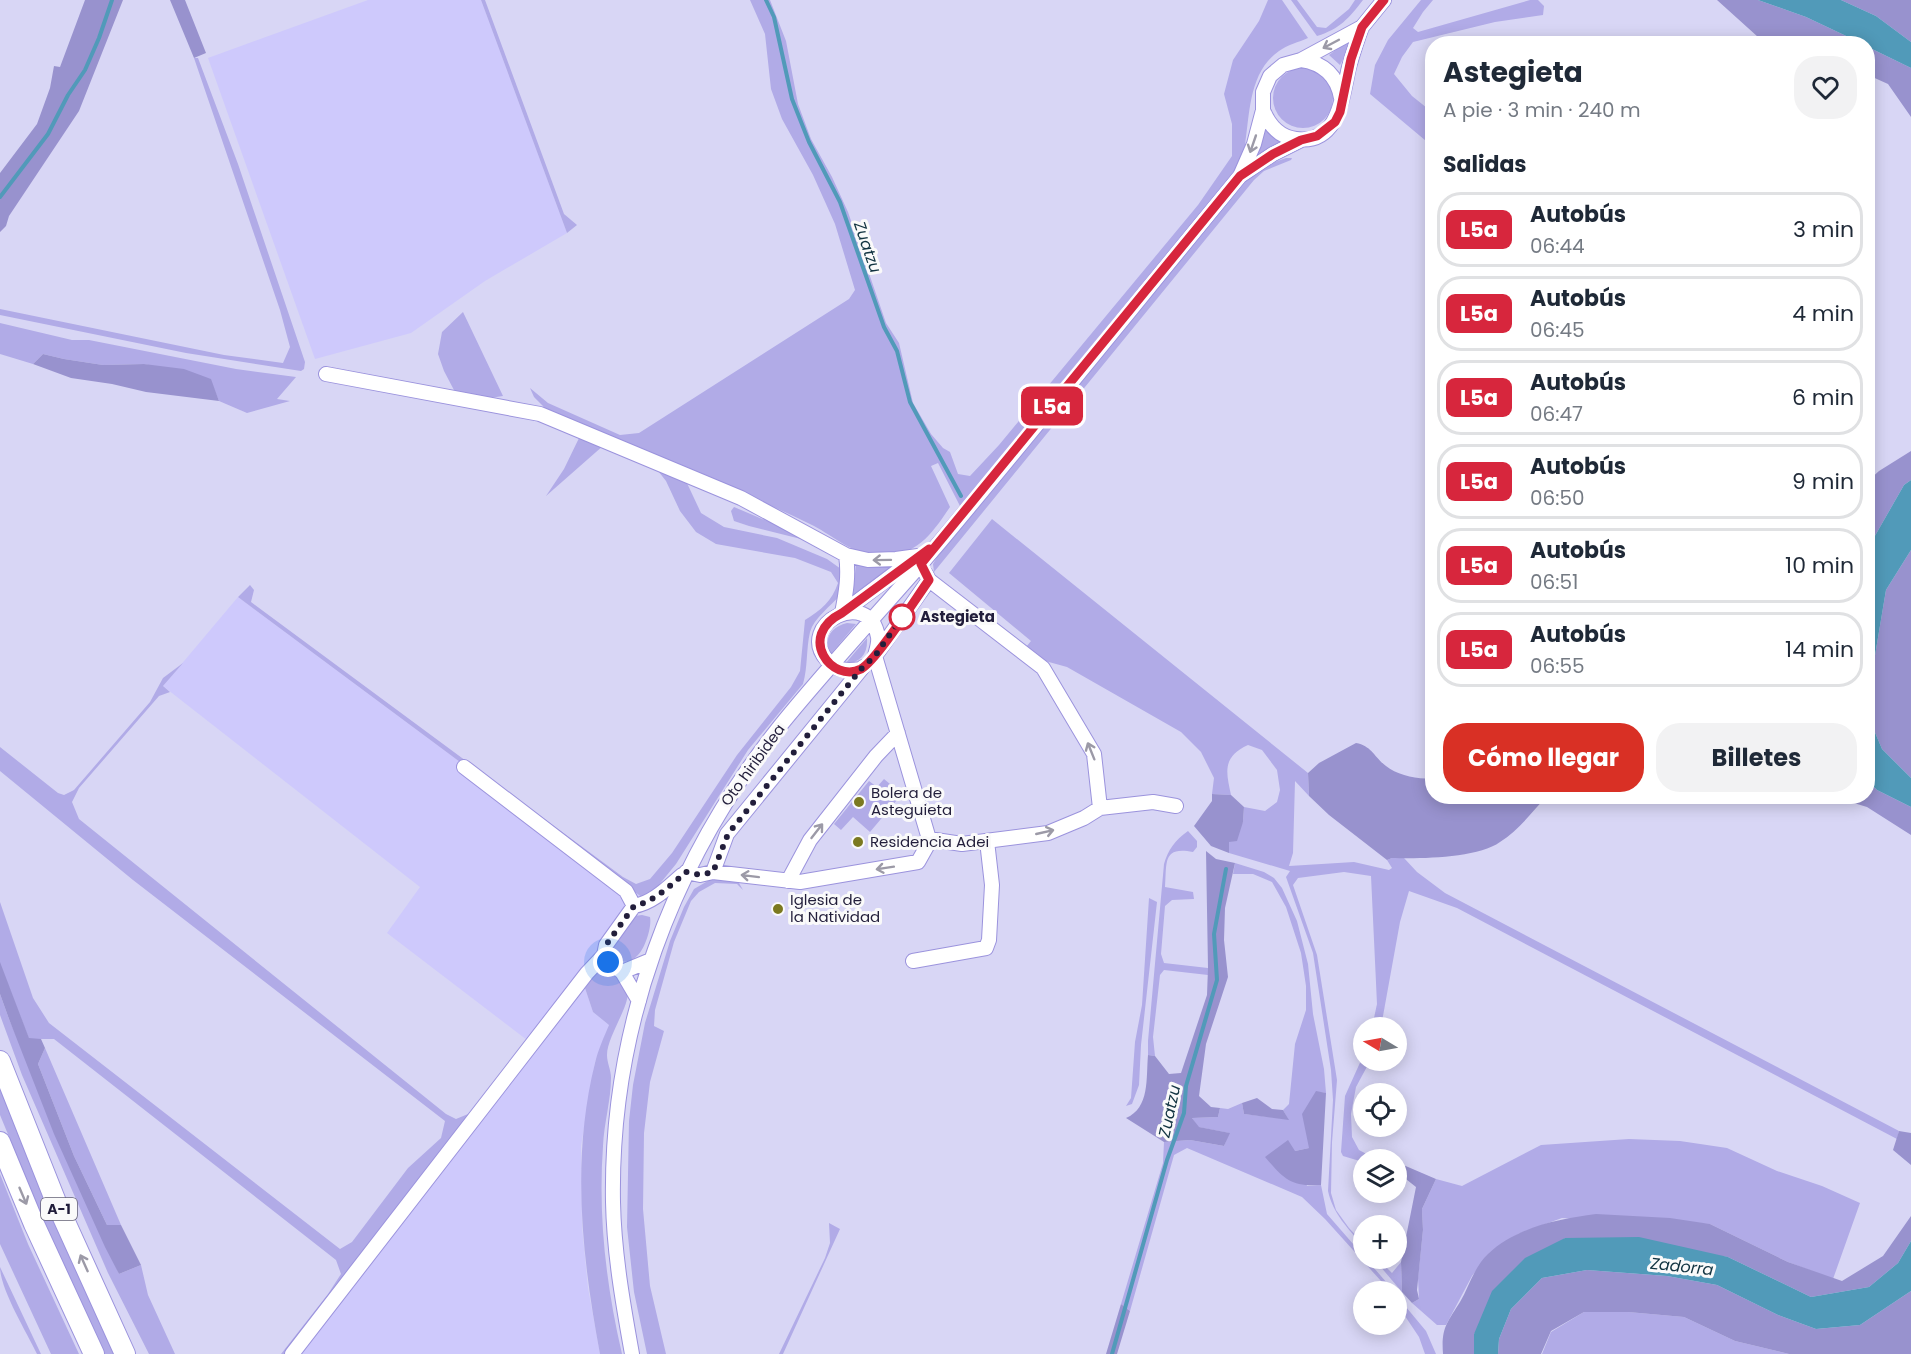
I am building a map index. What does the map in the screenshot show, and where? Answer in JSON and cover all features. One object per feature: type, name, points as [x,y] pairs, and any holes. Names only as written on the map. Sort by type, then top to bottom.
[{"type":"highway","name":"A-1","points":[[0,1061],[56,1202],[125,1354]]},
{"type":"highway","name":"A-1","points":[[0,1142],[34,1224],[94,1354]]},
{"type":"highway","points":[[98,1295],[133,1354]]},
{"type":"street","name":"Oto hiribidea","points":[[632,1354],[616,1249],[613,1203],[614,1152],[624,1065],[639,1002],[666,917],[686,872],[715,819],[761,752],[871,622],[919,560],[940,542],[1240,176],[1254,144],[1263,110],[1263,92],[1270,76],[1283,65],[1301,60],[1362,27],[1384,0]]},
{"type":"street","name":"Oto hiribidea","points":[[1240,176],[1273,154],[1301,140],[1317,136],[1335,122],[1340,112],[1341,100],[1362,27]]},
{"type":"street","points":[[1301,60],[1319,65],[1334,76],[1341,100]]},
{"type":"street","points":[[1263,110],[1273,128],[1291,138],[1301,140]]},
{"type":"street","points":[[326,374],[540,414],[741,498],[846,555],[868,560],[919,560]]},
{"type":"street","points":[[842,613],[848,568],[846,555]]},
{"type":"street","points":[[919,560],[929,580],[1043,668],[1094,754],[1100,808]]},
{"type":"street","points":[[861,669],[846,671],[832,666],[823,656],[819,643],[822,630],[830,619],[919,560]]},
{"type":"street","name":"Oto hiribidea","points":[[713,872],[728,834],[861,669],[875,656],[929,580]]},
{"type":"street","points":[[292,1354],[572,992],[604,955],[606,945],[638,905],[654,898],[686,872],[700,875],[713,872],[800,882],[918,862],[929,839],[875,656],[879,638],[871,622],[863,615],[853,612],[842,613]]},
{"type":"street","points":[[788,881],[810,840],[876,756],[898,733]]},
{"type":"street","points":[[464,767],[626,891],[638,905],[666,917]]},
{"type":"street","points":[[929,839],[962,844],[1048,833],[1084,818],[1100,808],[1153,802],[1176,806]]},
{"type":"street","points":[[913,961],[986,948],[989,940],[992,885],[987,841]]},
{"type":"street","points":[[604,955],[608,962],[622,972],[639,1002]]},
{"type":"street","points":[[622,972],[651,960]]},
{"type":"shaded area","points":[[85,0],[123,0],[79,111],[0,232],[0,173],[37,124],[50,88],[54,66],[60,67]]},
{"type":"shaded area","points":[[170,0],[185,0],[206,53],[194,58]]},
{"type":"shaded area","points":[[368,0],[481,0],[567,233],[485,281],[411,333],[315,359],[208,58]]},
{"type":"shaded area","points":[[481,0],[485,0],[564,214],[577,225],[567,233]]},
{"type":"shaded area","points":[[750,0],[770,0],[786,41],[798,104],[811,139],[848,212],[886,323],[899,343],[913,403],[931,434],[943,448],[950,452],[958,474],[970,476],[999,445],[1198,205],[1232,156],[1232,124],[1224,94],[1233,60],[1259,21],[1268,0],[1282,0],[1308,38],[1279,51],[1262,70],[1256,81],[1250,106],[1246,149],[1235,170],[960,506],[938,463],[931,466],[950,507],[922,542],[893,555],[871,555],[854,550],[814,526],[781,510],[546,409],[534,397],[530,388],[548,403],[620,435],[639,433],[849,299],[855,290],[835,224],[813,175],[782,119],[771,89],[765,34]]},
{"type":"shaded area","points":[[1291,0],[1297,0],[1317,27],[1326,28],[1349,9],[1355,0],[1363,0],[1343,22],[1332,30],[1317,36]]},
{"type":"shaded area","points":[[1421,0],[1433,0],[1413,28],[1418,32],[1530,0],[1538,0],[1544,6],[1543,15],[1495,22],[1438,36],[1425,36],[1425,39],[1413,42],[1402,57],[1394,74],[1412,96],[1425,106],[1425,140],[1370,94],[1375,65],[1388,40]]},
{"type":"shaded area","points":[[1717,0],[1758,0],[1806,17],[1846,36],[1757,36]]},
{"type":"shaded area","points":[[1841,0],[1911,0],[1911,42],[1876,16]]},
{"type":"shaded area","points":[[1348,41],[1351,44],[1340,65],[1329,55]]},
{"type":"shaded area","points":[[1875,50],[1911,68],[1911,117],[1888,84],[1875,78]]},
{"type":"shaded area","points":[[194,58],[198,58],[238,164],[305,362],[304,369],[301,371],[186,353],[0,315],[0,309],[224,355],[283,363],[290,347],[280,310]]},
{"type":"shaded area","points":[[1303,68],[1324,77],[1333,98],[1324,119],[1303,128],[1282,119],[1273,98],[1282,77]]},
{"type":"shaded area","points":[[1265,129],[1281,142],[1256,156]]},
{"type":"shaded area","points":[[1286,158],[1292,158],[1264,171],[1254,180],[934,572],[933,564],[940,552],[1243,184],[1263,168]]},
{"type":"shaded area","points":[[463,312],[503,396],[490,398],[455,392],[444,371],[438,354],[442,332]]},
{"type":"shaded area","points":[[0,323],[72,340],[89,340],[236,369],[296,377],[277,399],[290,401],[247,413],[219,401],[210,379],[144,364],[103,365],[43,354],[33,364],[0,354]]},
{"type":"shaded area","points":[[43,354],[103,365],[144,364],[184,369],[211,379],[219,401],[146,392],[71,378],[33,364]]},
{"type":"shaded area","points":[[580,436],[604,445],[546,496],[564,469]]},
{"type":"shaded area","points":[[1911,451],[1911,480],[1904,485],[1875,536],[1875,475]]},
{"type":"shaded area","points":[[655,467],[686,481],[701,513],[724,527],[777,538],[827,559],[841,569],[840,595],[819,617],[810,632],[803,684],[748,750],[676,864],[649,897],[643,898],[238,597],[250,585],[254,590],[251,602],[623,877],[636,884],[650,879],[672,853],[737,755],[791,687],[800,671],[805,620],[825,604],[833,595],[838,583],[831,572],[795,558],[716,544],[696,532],[680,511],[666,481]]},
{"type":"shaded area","points":[[734,507],[779,526],[801,539],[734,521],[731,511]]},
{"type":"shaded area","points":[[992,519],[1308,773],[1309,796],[1295,781],[1293,853],[1289,866],[1354,862],[1389,870],[1392,868],[1387,860],[1404,858],[1417,872],[1445,893],[1899,1131],[1897,1139],[1457,908],[1409,891],[1400,922],[1383,1017],[1374,1017],[1377,1004],[1371,876],[1344,872],[1298,878],[1293,885],[1317,955],[1337,1080],[1331,1193],[1336,1210],[1353,1234],[1337,1214],[1328,1191],[1333,1100],[1331,1070],[1313,953],[1286,877],[1290,871],[1229,853],[1229,842],[1243,822],[1244,807],[1265,811],[1277,802],[1280,790],[1277,770],[1262,750],[1248,745],[1230,760],[1227,772],[1231,795],[1212,794],[1214,778],[1201,752],[1181,732],[1067,667],[1038,659],[1026,647],[1031,641],[949,573]]},
{"type":"shaded area","points":[[1911,550],[1911,778],[1882,749],[1875,732],[1875,655],[1886,590]]},
{"type":"shaded area","points":[[856,563],[872,567],[895,565],[849,602],[854,585]]},
{"type":"shaded area","points":[[238,597],[643,898],[611,952],[585,988],[593,1012],[609,1025],[595,1062],[581,1146],[582,1227],[588,1288],[600,1354],[288,1354],[527,1040],[387,933],[420,887],[163,686]]},
{"type":"shaded area","points":[[847,623],[856,624],[830,655],[827,643],[830,634],[837,627]]},
{"type":"shaded area","points":[[867,638],[865,653],[859,659],[845,664]]},
{"type":"shaded area","points":[[183,663],[163,686],[170,692],[159,696],[79,788],[72,802],[79,819],[446,1114],[456,1119],[473,1112],[288,1354],[281,1354],[341,1274],[336,1260],[54,1039],[29,1039],[0,964],[0,902],[33,998],[49,1023],[340,1249],[352,1242],[408,1168],[441,1138],[445,1121],[133,880],[0,771],[0,747],[58,793],[64,795],[74,790],[150,702],[163,678]]},
{"type":"shaded area","points":[[1356,743],[1369,749],[1382,763],[1396,772],[1425,778],[1425,804],[1540,804],[1513,832],[1490,847],[1464,854],[1387,860],[1329,815],[1309,796],[1308,773],[1319,763]]},
{"type":"shaded area","points":[[884,779],[902,794],[870,832],[853,817],[841,830],[834,824],[869,781],[877,787]]},
{"type":"shaded area","points":[[1875,788],[1911,807],[1911,835],[1867,807],[1857,804],[1875,804]]},
{"type":"shaded area","points":[[1212,794],[1231,795],[1244,807],[1243,822],[1237,841],[1229,842],[1229,853],[1211,846],[1194,826],[1212,801]]},
{"type":"shaded area","points":[[1188,831],[1197,841],[1197,847],[1193,852],[1183,851],[1171,854],[1168,858],[1165,887],[1193,892],[1194,899],[1172,900],[1165,906],[1161,954],[1164,963],[1208,968],[1208,975],[1164,970],[1160,975],[1153,1037],[1155,1056],[1148,1055],[1164,864],[1173,846]]},
{"type":"shaded area","points":[[1206,851],[1216,859],[1235,863],[1225,908],[1224,940],[1228,977],[1206,1044],[1199,1096],[1211,1107],[1220,1108],[1218,1117],[1192,1118],[1199,1127],[1230,1133],[1224,1146],[1190,1140],[1164,1142],[1126,1118],[1134,1113],[1143,1100],[1148,1055],[1155,1056],[1169,1074],[1181,1073],[1207,995]]},
{"type":"shaded area","points":[[1235,863],[1264,872],[1274,878],[1282,888],[1297,921],[1308,964],[1313,1014],[1324,1069],[1326,1093],[1316,1092],[1309,1148],[1295,1151],[1307,1186],[1321,1185],[1327,1214],[1353,1244],[1353,1250],[1302,1197],[1187,1148],[1174,1155],[1130,1311],[1121,1304],[1163,1163],[1164,1142],[1190,1140],[1224,1146],[1229,1133],[1198,1127],[1192,1118],[1218,1117],[1220,1108],[1228,1109],[1242,1103],[1244,1114],[1288,1119],[1283,1110],[1289,1104],[1295,1044],[1306,1010],[1306,986],[1301,953],[1286,907],[1272,882],[1253,874],[1233,874]]},
{"type":"shaded area","points":[[718,875],[739,883],[743,890],[737,884],[715,883],[699,892],[691,901],[674,942],[655,1010],[654,1026],[664,1031],[650,1082],[644,1133],[643,1209],[650,1286],[666,1354],[647,1354],[634,1292],[627,1227],[629,1121],[633,1085],[645,1023],[670,941],[694,889]]},
{"type":"shaded area","points":[[1149,898],[1157,902],[1141,1045],[1139,1085],[1132,1104],[1126,1106],[1131,1098],[1135,1042],[1142,1005]]},
{"type":"shaded area","points":[[634,916],[650,917],[649,932],[643,948],[633,959],[624,962],[616,959],[611,946]]},
{"type":"shaded area","points":[[0,962],[29,1038],[41,1039],[45,1048],[38,1064],[74,1156],[107,1225],[121,1225],[141,1265],[119,1274],[105,1247],[54,1134],[9,1019],[0,994]]},
{"type":"shaded area","points":[[596,973],[614,975],[622,979],[628,994],[608,1047],[607,1058],[611,1086],[602,1172],[605,1250],[622,1354],[600,1354],[584,1245],[581,1172],[583,1135],[595,1063],[609,1025],[593,1012],[585,988]]},
{"type":"shaded area","points":[[0,994],[119,1274],[141,1265],[148,1295],[175,1354],[149,1354],[108,1273],[22,1075],[0,1015]]},
{"type":"shaded area","points":[[45,1048],[121,1225],[107,1225],[74,1156],[38,1064]]},
{"type":"shaded area","points":[[1356,1071],[1365,1071],[1358,1083],[1353,1083],[1352,1137],[1358,1149],[1353,1149],[1353,1159],[1343,1156],[1341,1152],[1345,1096]]},
{"type":"shaded area","points":[[0,1088],[65,1246],[114,1354],[104,1354],[56,1250],[0,1115]]},
{"type":"shaded area","points":[[1316,1091],[1326,1093],[1321,1185],[1302,1185],[1283,1176],[1265,1157],[1288,1140],[1295,1151],[1309,1148],[1302,1114]]},
{"type":"shaded area","points":[[1257,1098],[1272,1109],[1283,1110],[1289,1120],[1244,1114],[1242,1103]]},
{"type":"shaded area","points":[[1899,1131],[1911,1133],[1911,1165],[1893,1150]]},
{"type":"shaded area","points":[[1629,1139],[1680,1141],[1727,1148],[1777,1171],[1822,1186],[1860,1203],[1833,1279],[1788,1262],[1710,1224],[1562,1218],[1518,1234],[1488,1255],[1472,1276],[1446,1325],[1437,1325],[1412,1303],[1419,1299],[1422,1209],[1436,1179],[1462,1186],[1541,1145]]},
{"type":"shaded area","points":[[1407,1167],[1436,1179],[1422,1209],[1423,1230],[1417,1290],[1419,1299],[1412,1303],[1407,1298],[1407,1281],[1402,1281],[1401,1269],[1407,1269],[1407,1232],[1416,1187],[1407,1180]]},
{"type":"shaded area","points":[[0,1174],[28,1244],[79,1354],[51,1354],[0,1244]]},
{"type":"shaded area","points":[[1596,1214],[1670,1218],[1710,1224],[1788,1262],[1842,1281],[1883,1256],[1911,1216],[1911,1241],[1898,1263],[1869,1287],[1811,1297],[1728,1257],[1565,1238],[1474,1334],[1474,1354],[1443,1354],[1443,1338],[1448,1321],[1475,1271],[1488,1254],[1499,1245],[1525,1231],[1553,1222]]},
{"type":"shaded area","points":[[829,1223],[840,1229],[783,1354],[779,1354],[825,1258],[830,1243]]},
{"type":"shaded area","points":[[0,1267],[41,1354],[37,1354],[15,1311],[4,1287]]},
{"type":"shaded area","points":[[1370,1269],[1375,1269],[1385,1281],[1381,1281]]},
{"type":"shaded area","points":[[1382,1269],[1388,1269],[1392,1273],[1395,1269],[1401,1269],[1402,1281],[1393,1281]]},
{"type":"shaded area","points":[[1587,1270],[1667,1276],[1717,1285],[1778,1315],[1816,1329],[1860,1325],[1911,1291],[1911,1354],[1789,1354],[1735,1341],[1684,1317],[1628,1312],[1584,1312],[1551,1331],[1541,1354],[1498,1354],[1499,1339],[1511,1309],[1542,1278]]},
{"type":"shaded area","points":[[1121,1304],[1130,1311],[1117,1354],[1106,1354]]},
{"type":"shaded area","points":[[1407,1308],[1426,1331],[1436,1354],[1425,1354],[1419,1337],[1407,1319]]},
{"type":"shaded area","points":[[1584,1312],[1628,1312],[1684,1317],[1735,1341],[1789,1354],[1542,1354],[1551,1332]]},
{"type":"water","points":[[1758,0],[1841,0],[1876,16],[1911,42],[1911,68],[1875,50],[1875,36],[1846,36],[1806,17]]},
{"type":"water","points":[[1911,480],[1911,550],[1886,590],[1875,655],[1875,536],[1904,485]]},
{"type":"water","points":[[1875,732],[1882,749],[1911,778],[1911,807],[1875,788]]},
{"type":"water","name":"Zadorra","points":[[1639,1237],[1728,1257],[1811,1297],[1869,1287],[1898,1263],[1911,1241],[1911,1291],[1860,1325],[1816,1329],[1778,1315],[1717,1285],[1667,1276],[1587,1270],[1542,1278],[1511,1309],[1499,1339],[1498,1354],[1474,1354],[1474,1334],[1492,1291],[1525,1258],[1565,1238]]},
{"type":"waterway","points":[[0,197],[48,134],[68,95],[85,70],[112,0]]},
{"type":"waterway","name":"Zuatzu","points":[[766,0],[774,17],[792,99],[809,142],[840,202],[884,327],[897,351],[910,402],[961,496]]},
{"type":"waterway","name":"Zuatzu","points":[[1112,1354],[1167,1160],[1184,1113],[1186,1086],[1217,980],[1214,934],[1226,869]]},
{"type":"bus line","name":"L5a","points":[[929,549],[842,613],[830,619],[822,630],[819,643],[823,656],[832,666],[846,671],[861,669],[875,656],[929,580],[921,564],[1240,176],[1273,154],[1301,140],[1317,136],[1335,122],[1340,112],[1351,59],[1362,27],[1384,0]]},
{"type":"place","name":"Astegieta","points":[[902,617]]},
{"type":"place","name":"Bolera de Asteguieta","points":[[859,802]]},
{"type":"place","name":"Residencia Adei","points":[[858,842]]},
{"type":"place","name":"Iglesia de la Natividad","points":[[778,909]]},
{"type":"route","points":[[608,962],[604,955],[606,945],[634,906],[654,898],[686,872],[694,875],[713,872],[728,834],[861,669],[875,656],[902,617]]}]
